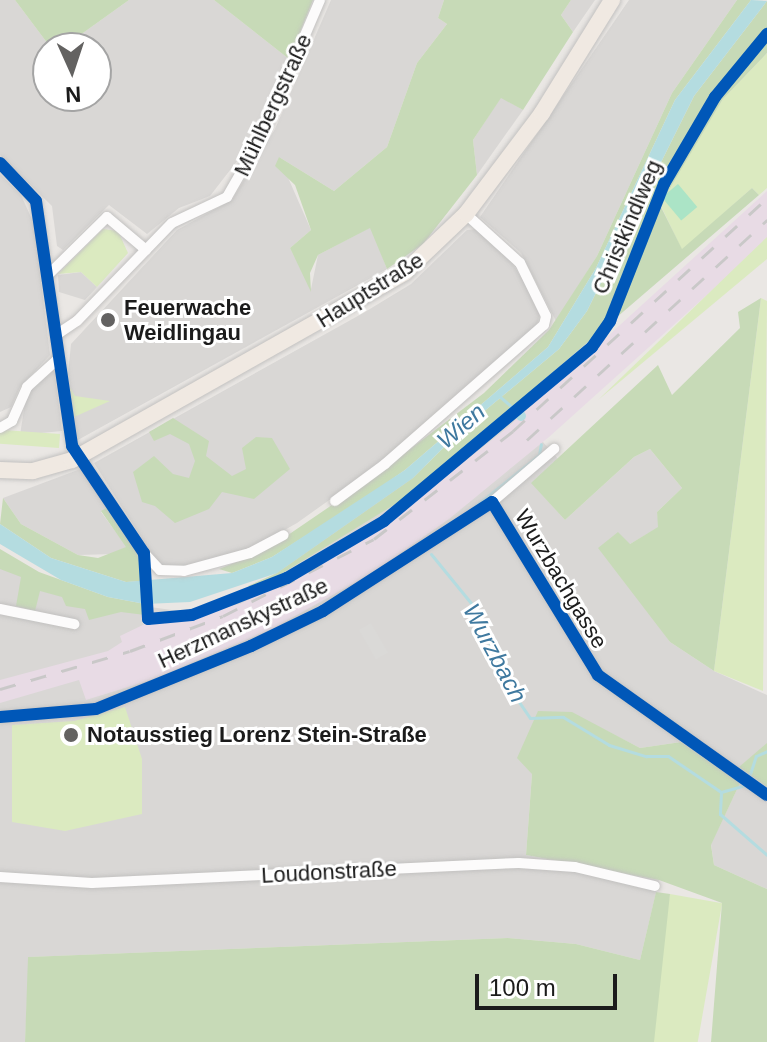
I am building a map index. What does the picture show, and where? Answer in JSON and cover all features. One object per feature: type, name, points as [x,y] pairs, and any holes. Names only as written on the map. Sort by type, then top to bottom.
[{"type":"main road","name":"Hauptstraße","points":[[0,470],[42,469],[79,457],[370,295],[429,253],[466,214],[542,113],[612,0]]},
{"type":"street","name":"Mühlbergstraße","points":[[56,335],[77,321],[172,223],[217,203],[237,183],[320,0]]},
{"type":"street","points":[[0,163],[36,201],[70,438],[79,457],[156,568],[184,571],[250,553],[284,535]]},
{"type":"street","points":[[335,501],[385,464],[544,325],[546,316],[520,263],[466,214]]},
{"type":"street","points":[[47,276],[107,217],[146,250]]},
{"type":"street","points":[[0,428],[12,421],[27,387],[59,358]]},
{"type":"street","points":[[492,502],[554,449]]},
{"type":"street","name":"Wurzbachgasse","points":[[417,553],[492,502],[585,661],[767,795]]},
{"type":"street","name":"Herzmanskystraße","points":[[0,717],[69,714],[124,699],[299,623],[417,553]]},
{"type":"street","points":[[0,609],[74,624]]},
{"type":"street","name":"Loudonstraße","points":[[0,877],[92,883],[547,863],[655,886]]},
{"type":"shaded area","points":[[0,0],[15,0],[39,32],[32,32],[32,112],[112,112],[112,32],[84,32],[129,0],[214,0],[289,59],[244,152],[210,196],[179,208],[147,234],[109,205],[63,250],[57,246],[52,206],[0,155]]},
{"type":"shaded area","points":[[331,0],[444,0],[438,18],[447,24],[417,63],[387,147],[334,191],[279,157],[311,230],[290,248],[311,289],[318,255],[371,227],[387,269],[76,441],[68,374],[71,344],[177,230],[232,200],[275,129]]},
{"type":"shaded area","points":[[571,0],[595,0],[573,32],[561,15]]},
{"type":"shaded area","points":[[629,0],[737,0],[672,93],[597,256],[556,321],[521,253],[480,217]]},
{"type":"shaded area","points":[[501,97],[523,110],[477,175],[473,140]]},
{"type":"shaded area","points":[[0,174],[21,195],[34,224],[50,355],[20,387],[11,407],[0,412]]},
{"type":"shaded area","points":[[767,191],[767,241],[549,437],[449,519],[372,573],[272,629],[151,680],[86,700],[79,680],[0,703],[0,680],[108,651],[122,642],[120,636],[149,622],[240,604],[327,561],[385,524],[507,428]]},
{"type":"shaded area","points":[[477,229],[507,255],[524,282],[540,312],[537,325],[384,461],[297,523],[247,551],[187,566],[166,568],[157,562],[94,463],[411,284],[467,230]]},
{"type":"shaded area","points":[[81,272],[97,287],[85,300],[59,292],[58,275]]},
{"type":"shaded area","points":[[54,366],[62,431],[20,435],[27,391]]},
{"type":"shaded area","points":[[510,405],[558,459],[532,483],[565,520],[634,457],[650,449],[682,488],[657,512],[659,527],[630,544],[641,599],[670,642],[714,671],[767,695],[767,746],[740,767],[767,787],[767,889],[714,865],[711,844],[740,783],[681,742],[640,748],[572,713],[532,774],[526,855],[659,880],[640,960],[576,944],[508,938],[29,957],[25,1042],[0,1042],[0,554],[84,598],[179,611],[219,603],[259,585]]},
{"type":"shaded area","points":[[83,468],[108,507],[101,512],[127,547],[114,554],[78,555],[21,524],[3,498]]},
{"type":"shaded area","points":[[371,623],[388,652],[376,659],[359,630]]},
{"type":"green space","points":[[15,0],[129,0],[84,32],[39,32]]},
{"type":"green space","points":[[214,0],[313,0],[289,59]]},
{"type":"green space","points":[[444,0],[571,0],[561,15],[573,32],[523,110],[501,98],[473,140],[477,175],[423,244],[387,269],[370,228],[318,255],[310,273],[311,292],[290,248],[311,230],[295,185],[275,166],[279,157],[334,191],[387,147],[417,63],[447,24],[438,18]]},
{"type":"green space","points":[[737,0],[751,0],[675,100],[596,268],[548,347],[405,470],[359,502],[272,557],[232,573],[219,569],[266,550],[376,475],[484,393],[549,330],[597,256],[672,93]]},
{"type":"green space","points":[[767,1],[767,53],[723,99],[660,205],[682,249],[752,188],[759,195],[410,495],[255,590],[248,586],[277,573],[413,478],[458,433],[559,349],[587,311],[694,96]]},
{"type":"green space","points":[[767,53],[767,188],[759,195],[752,188],[682,250],[660,204],[723,99]]},
{"type":"green space","points":[[678,184],[697,207],[681,220],[662,197]]},
{"type":"green space","points":[[103,229],[118,231],[128,253],[97,287],[81,272],[58,274]]},
{"type":"green space","points":[[767,237],[767,259],[598,400]]},
{"type":"green space","points":[[761,298],[767,301],[763,691],[714,671]]},
{"type":"green space","points":[[761,298],[714,671],[670,642],[598,548],[618,532],[630,544],[658,527],[657,512],[682,488],[650,449],[634,457],[565,520],[531,483],[658,365],[672,395],[740,328],[738,312]]},
{"type":"green space","points":[[70,387],[75,396],[110,401],[74,417]]},
{"type":"green space","points":[[173,418],[209,441],[206,456],[232,476],[246,469],[242,448],[256,437],[272,438],[290,469],[254,499],[222,492],[209,509],[175,523],[155,506],[142,502],[133,472],[154,456],[173,474],[189,478],[195,461],[189,444],[170,434],[154,441],[149,432]]},
{"type":"green space","points":[[0,430],[60,434],[59,448],[0,444]]},
{"type":"green space","points":[[3,498],[21,524],[78,555],[98,558],[126,547],[101,511],[108,507],[145,563],[145,581],[126,582],[51,558],[0,524]]},
{"type":"green space","points":[[0,549],[39,572],[108,597],[145,604],[145,615],[121,612],[89,620],[85,609],[66,606],[62,597],[40,591],[35,611],[16,606],[21,577],[0,569]]},
{"type":"green space","points":[[125,707],[142,759],[142,814],[65,831],[12,822],[12,725],[74,721]]},
{"type":"green space","points":[[538,711],[572,712],[640,748],[681,742],[740,783],[711,845],[714,865],[767,889],[767,1042],[711,1042],[722,903],[659,880],[526,855],[532,774],[517,758]]},
{"type":"green space","points":[[767,743],[767,787],[739,767]]},
{"type":"green space","points":[[656,892],[670,894],[654,1042],[25,1042],[28,957],[508,938],[576,944],[640,960]]},
{"type":"green space","points":[[670,894],[722,903],[698,1042],[644,1041]]},
{"type":"water","name":"Wien","points":[[751,0],[767,1],[694,96],[587,311],[559,349],[458,433],[413,478],[277,573],[190,602],[145,604],[108,597],[61,580],[0,544],[0,524],[51,558],[126,582],[232,573],[272,557],[405,470],[548,347],[596,268],[675,100]]},
{"type":"waterway","name":"Wurzbach","points":[[498,395],[513,408]]},
{"type":"waterway","name":"Wurzbach","points":[[518,412],[521,416]]},
{"type":"waterway","name":"Wurzbach","points":[[464,515],[539,455],[541,444]]},
{"type":"waterway","name":"Wurzbach","points":[[431,554],[475,608],[506,683],[530,718],[563,717],[609,745],[646,756],[668,756],[721,792],[745,785]]},
{"type":"waterway","name":"Wurzbach","points":[[750,774],[756,756],[767,751]]},
{"type":"waterway","points":[[721,793],[720,814],[767,855]]},
{"type":"railway","points":[[0,689],[130,651],[223,616],[374,539],[513,431],[767,198]]},
{"type":"railway","points":[[527,440],[767,220]]},
{"type":"cycle path","name":"Christkindlweg","points":[[0,163],[36,201],[72,446],[144,553],[148,619],[192,615],[287,578],[384,521],[592,347],[610,321],[664,184],[715,97],[767,34]]},
{"type":"cycle path","points":[[0,717],[96,709],[251,646],[323,611],[492,502],[598,675],[767,795]]},
{"type":"place","name":"Feuerwache Weidlingau","points":[[108,320]]},
{"type":"place","name":"Notausstieg Lorenz Stein-Straße","points":[[71,735]]}]
